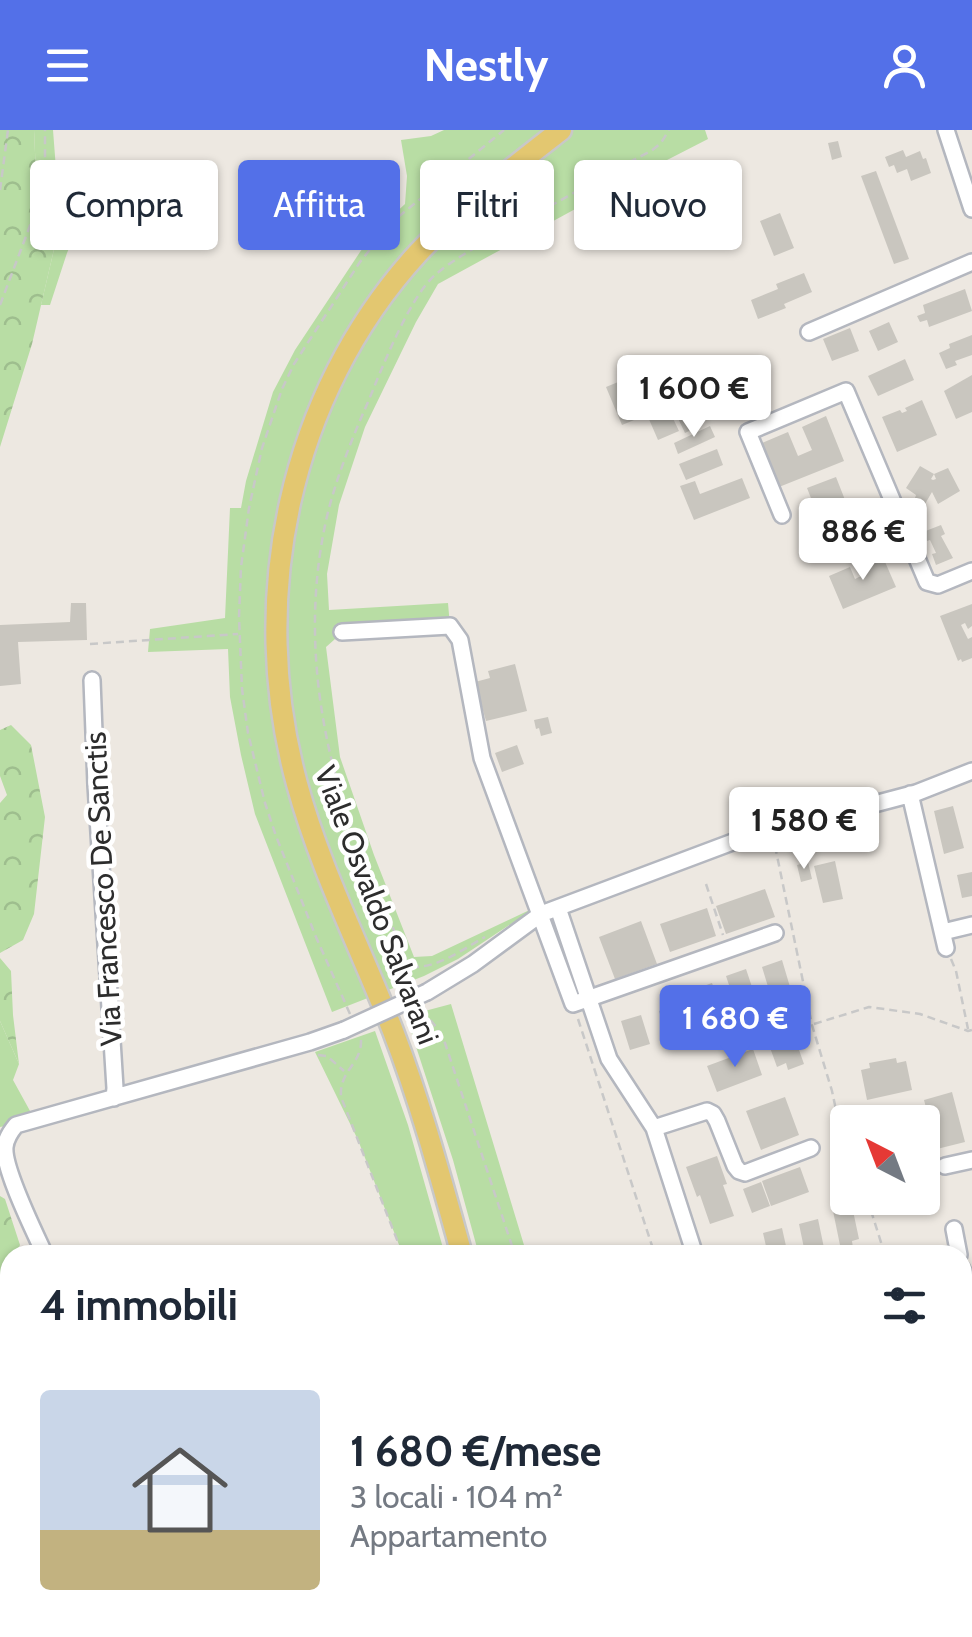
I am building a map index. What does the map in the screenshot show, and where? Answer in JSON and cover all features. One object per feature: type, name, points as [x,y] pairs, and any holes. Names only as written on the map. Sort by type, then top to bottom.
[{"type":"main road","name":"Viale Osvaldo Salvarani","points":[[459,1245],[415,1092],[297,784],[279,688],[275,632],[278,578],[287,514],[312,428],[325,395],[360,332],[383,296],[418,254],[480,193],[561,130]]},
{"type":"street","points":[[946,130],[972,209]]},
{"type":"street","points":[[809,332],[972,262]]},
{"type":"street","points":[[782,515],[748,432],[846,391],[927,582],[938,585],[972,571]]},
{"type":"street","points":[[342,632],[450,626],[460,640],[482,758],[541,914],[609,1059],[654,1128],[692,1245]]},
{"type":"street","name":"Via Francesco De Sanctis","points":[[92,680],[114,1098]]},
{"type":"street","points":[[40,1245],[7,1160],[5,1147],[16,1126],[352,1029],[421,998],[541,914],[738,840],[910,794],[972,771]]},
{"type":"street","points":[[910,794],[945,940],[972,925]]},
{"type":"street","points":[[558,908],[581,1001]]},
{"type":"street","points":[[581,1001],[774,933]]},
{"type":"street","points":[[654,1128],[707,1111],[717,1121],[735,1166],[745,1173],[811,1148]]},
{"type":"street","points":[[945,1166],[972,1160]]},
{"type":"street","points":[[954,1229],[957,1245]]},
{"type":"path","points":[[0,190],[8,130]]},
{"type":"path","points":[[0,305],[45,186],[45,130]]},
{"type":"path","points":[[399,1245],[345,1110],[340,1086],[362,1048],[265,802],[248,733],[242,689],[240,567],[254,480],[274,410],[294,364],[360,262],[391,224],[504,130]]},
{"type":"path","points":[[511,1245],[445,1043],[411,983],[409,967],[338,785],[318,686],[317,574],[340,472],[383,364],[414,304],[436,275],[487,241],[651,152],[670,130]]},
{"type":"path","points":[[90,644],[240,634]]},
{"type":"path","points":[[772,832],[812,1024],[835,1105]]},
{"type":"path","points":[[706,884],[728,950]]},
{"type":"path","points":[[409,967],[438,963],[486,936]]},
{"type":"path","points":[[945,940],[970,1031]]},
{"type":"path","points":[[581,1001],[652,1245]]},
{"type":"path","points":[[812,1024],[868,1007],[920,1014],[970,1031]]},
{"type":"path","points":[[318,1055],[328,1056],[345,1072]]},
{"type":"path","points":[[872,1215],[882,1245]]},
{"type":"green space","points":[[0,130],[34,130],[30,250],[54,250],[32,344],[0,447]]},
{"type":"green space","points":[[34,130],[53,130],[55,160],[35,160]]},
{"type":"green space","points":[[444,130],[705,130],[708,139],[667,160],[574,160],[574,210],[554,221],[554,160],[420,160],[420,250],[500,250],[438,284],[365,427],[339,505],[327,574],[329,610],[448,603],[450,626],[343,632],[326,647],[340,757],[414,957],[432,956],[538,906],[458,959],[332,1012],[255,814],[230,697],[228,649],[148,652],[150,629],[225,618],[230,508],[241,508],[273,392],[295,350],[362,250],[400,250],[400,209],[405,204],[407,176],[401,140]]},
{"type":"green space","points":[[54,250],[68,250],[50,305],[41,305]]},
{"type":"green space","points":[[11,725],[31,745],[45,817],[34,914],[23,940],[0,953],[0,803],[7,795],[0,776],[0,730]]},
{"type":"green space","points":[[0,958],[11,971],[19,1064],[0,1021]]},
{"type":"green space","points":[[451,1004],[524,1245],[476,1245],[406,1016]]},
{"type":"green space","points":[[0,1021],[19,1064],[13,1080],[35,1120],[0,1127]]},
{"type":"green space","points":[[375,1031],[408,1125],[442,1245],[399,1245],[358,1140],[315,1052]]},
{"type":"green space","points":[[0,1196],[5,1199],[20,1245],[0,1245]]},
{"type":"building","points":[[838,141],[842,157],[832,160],[828,143]]},
{"type":"building","points":[[903,150],[906,157],[920,151],[931,173],[911,181],[907,169],[897,173],[894,165],[889,167],[885,157]]},
{"type":"building","points":[[876,171],[909,259],[894,264],[861,176]]},
{"type":"building","points":[[780,213],[794,248],[774,256],[760,221]]},
{"type":"building","points":[[804,273],[812,292],[758,319],[751,300]]},
{"type":"building","points":[[965,289],[972,311],[929,327],[927,320],[920,322],[917,316],[925,313],[923,305]]},
{"type":"building","points":[[889,322],[898,342],[878,351],[869,331]]},
{"type":"building","points":[[850,328],[859,351],[832,361],[823,339]]},
{"type":"building","points":[[972,335],[972,355],[946,369],[939,353],[950,348],[949,344]]},
{"type":"building","points":[[697,358],[713,392],[697,400],[680,365]]},
{"type":"building","points":[[905,359],[914,380],[878,396],[868,376]]},
{"type":"building","points":[[729,369],[742,396],[728,402],[716,376]]},
{"type":"building","points":[[972,375],[972,412],[956,419],[944,391]]},
{"type":"building","points":[[623,380],[639,418],[622,425],[606,387]]},
{"type":"building","points":[[922,400],[937,435],[897,452],[882,417],[907,411],[905,408]]},
{"type":"building","points":[[688,406],[697,427],[685,433],[675,412]]},
{"type":"building","points":[[668,408],[679,431],[658,440],[648,417]]},
{"type":"building","points":[[826,416],[844,461],[779,487],[762,443],[788,432],[798,456],[812,450],[802,427]]},
{"type":"building","points":[[710,426],[715,437],[678,454],[674,443]]},
{"type":"building","points":[[717,449],[723,465],[686,480],[679,464]]},
{"type":"building","points":[[920,466],[934,474],[948,468],[960,491],[938,504],[932,492],[925,504],[915,498],[906,488]]},
{"type":"building","points":[[836,477],[847,505],[818,516],[807,488]]},
{"type":"building","points":[[742,478],[750,498],[694,520],[680,486],[695,481],[700,494]]},
{"type":"building","points":[[832,518],[835,527],[853,520],[861,539],[831,551],[826,538],[814,543],[808,527]]},
{"type":"building","points":[[941,525],[945,534],[941,536],[953,558],[936,565],[932,554],[936,553],[923,532]]},
{"type":"building","points":[[882,555],[896,587],[843,609],[829,576],[850,567],[855,579],[865,574],[861,564]]},
{"type":"building","points":[[71,603],[86,603],[87,640],[18,642],[21,684],[0,686],[0,625],[70,622]]},
{"type":"building","points":[[972,604],[972,626],[968,629],[965,623],[961,625],[968,639],[972,637],[972,658],[962,662],[958,661],[940,616]]},
{"type":"building","points":[[515,664],[527,711],[486,721],[475,682],[490,678],[488,671]]},
{"type":"building","points":[[548,717],[552,733],[541,736],[534,720]]},
{"type":"building","points":[[517,745],[524,764],[502,772],[495,753]]},
{"type":"building","points":[[953,806],[964,848],[944,854],[934,811]]},
{"type":"building","points":[[835,861],[843,899],[823,903],[814,866]]},
{"type":"building","points":[[808,862],[812,879],[801,882],[797,865]]},
{"type":"building","points":[[972,872],[972,896],[962,898],[957,875]]},
{"type":"building","points":[[765,889],[775,917],[726,934],[716,906]]},
{"type":"building","points":[[707,908],[716,936],[670,952],[660,924]]},
{"type":"building","points":[[641,921],[657,964],[615,979],[599,937]]},
{"type":"building","points":[[782,960],[793,997],[773,1003],[762,967]]},
{"type":"building","points":[[746,969],[760,1011],[740,1018],[726,976]]},
{"type":"building","points":[[712,983],[727,1025],[707,1032],[692,990]]},
{"type":"building","points":[[679,1004],[690,1037],[670,1045],[659,1011]]},
{"type":"building","points":[[641,1015],[650,1044],[630,1050],[621,1021]]},
{"type":"building","points":[[793,1033],[804,1064],[788,1070],[786,1063],[777,1067],[768,1042]]},
{"type":"building","points":[[753,1049],[762,1075],[717,1092],[707,1066]]},
{"type":"building","points":[[896,1058],[897,1063],[906,1061],[912,1090],[867,1100],[861,1070],[870,1068],[869,1063]]},
{"type":"building","points":[[952,1092],[965,1142],[940,1148],[940,1105],[925,1105],[924,1100]]},
{"type":"building","points":[[785,1097],[799,1135],[761,1150],[746,1111]]},
{"type":"building","points":[[717,1156],[734,1216],[710,1224],[686,1167]]},
{"type":"building","points":[[800,1167],[809,1192],[771,1206],[762,1181]]},
{"type":"building","points":[[761,1182],[770,1206],[752,1213],[743,1189]]},
{"type":"building","points":[[834,1215],[854,1215],[859,1239],[852,1241],[853,1245],[840,1245]]},
{"type":"building","points":[[818,1219],[823,1245],[803,1245],[799,1224]]},
{"type":"building","points":[[782,1228],[786,1245],[766,1245],[763,1233]]}]
